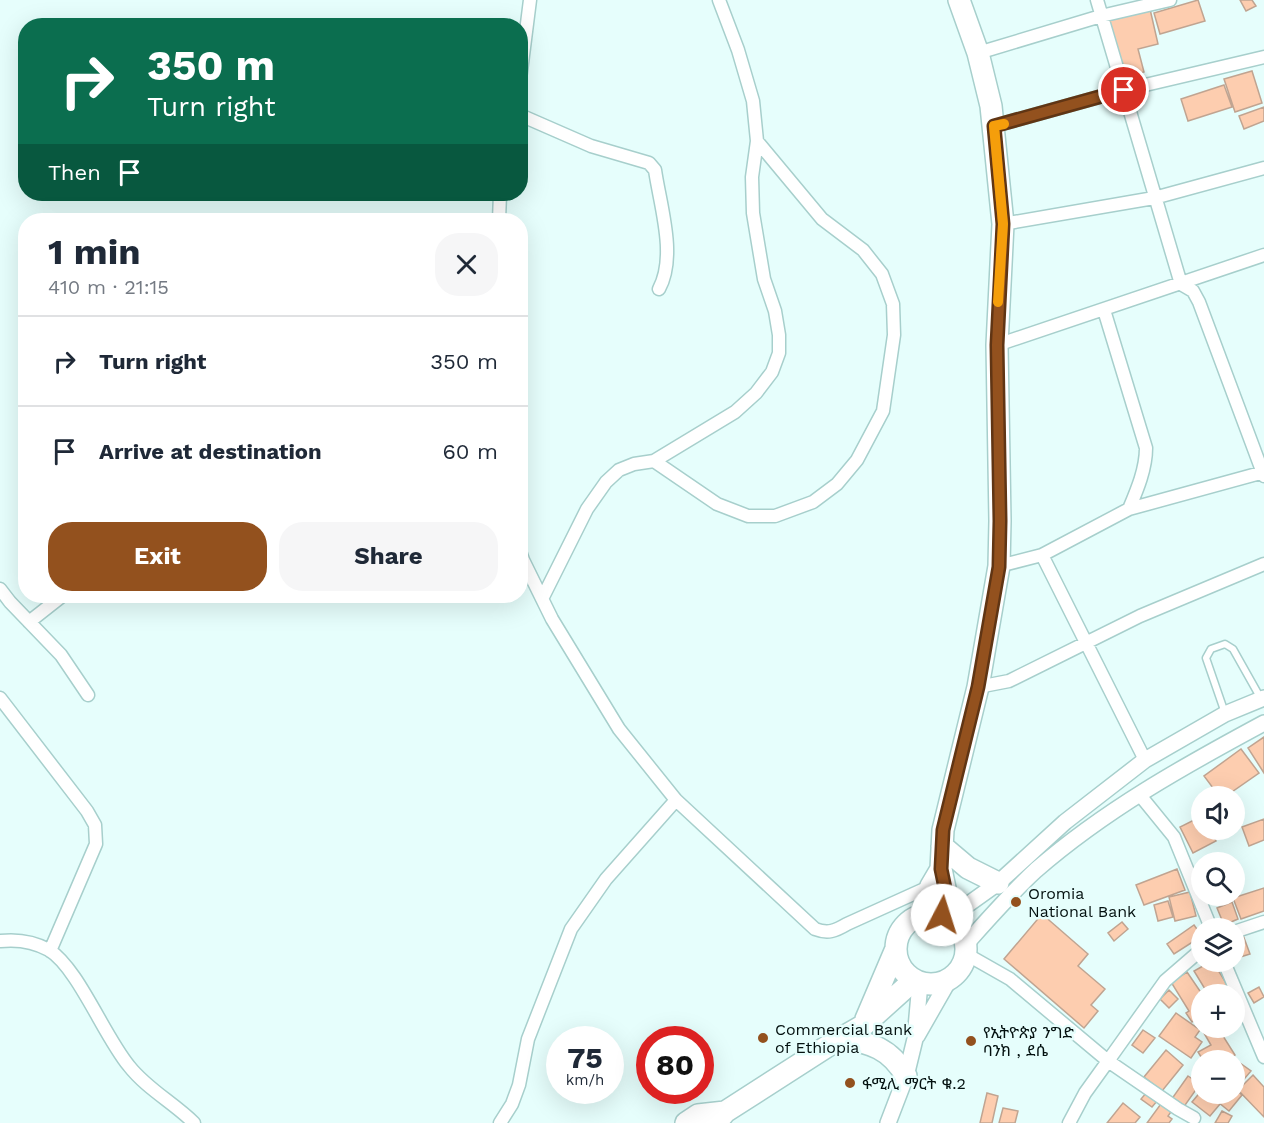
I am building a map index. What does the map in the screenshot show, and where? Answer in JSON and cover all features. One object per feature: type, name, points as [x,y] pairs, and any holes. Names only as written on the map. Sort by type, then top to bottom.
[{"type":"highway","points":[[938,916],[946,893],[936,877],[945,819],[978,687],[999,567],[997,345],[1003,224],[994,126],[978,53],[959,0]]},
{"type":"highway","points":[[942,846],[969,868],[998,883]]},
{"type":"highway","points":[[864,1026],[895,951],[897,939],[902,928],[911,919],[938,916],[957,925],[966,949],[963,964],[957,973],[949,980],[940,983],[917,981],[904,972],[898,963],[895,951]]},
{"type":"highway","points":[[686,1123],[699,1115],[721,1118],[841,1038],[864,1026],[917,981]]},
{"type":"highway","points":[[841,1038],[865,1042],[881,1049],[897,1060],[906,1076]]},
{"type":"street","points":[[528,18],[530,0]]},
{"type":"street","points":[[543,597],[587,508],[606,482],[619,470],[634,464],[654,461],[735,412],[756,393],[772,372],[779,354],[777,319],[764,279],[753,213],[752,177],[757,141],[753,101],[738,50],[719,0]]},
{"type":"street","points":[[999,567],[1042,555],[1129,509],[1263,474],[1199,302],[1193,291],[1181,284],[1097,0]]},
{"type":"street","points":[[978,53],[1101,16],[1170,0]]},
{"type":"street","points":[[994,126],[1124,90],[1264,57]]},
{"type":"street","points":[[528,118],[591,146],[649,163],[655,170],[665,225],[667,271],[659,289]]},
{"type":"street","points":[[654,461],[717,504],[748,516],[775,516],[813,502],[837,484],[857,460],[883,411],[894,335],[893,304],[882,274],[863,250],[822,219],[757,141]]},
{"type":"street","points":[[1003,224],[1155,198],[1264,168]]},
{"type":"street","points":[[997,345],[1264,255]]},
{"type":"street","points":[[1104,310],[1146,448],[1140,483],[1129,509]]},
{"type":"street","points":[[1042,555],[1144,760]]},
{"type":"street","points":[[978,687],[1009,681],[1140,616],[1264,564]]},
{"type":"street","points":[[528,569],[552,619],[619,729],[676,800],[815,929],[824,932],[836,931],[936,877]]},
{"type":"street","points":[[0,589],[62,655],[88,695]]},
{"type":"street","points":[[0,612],[10,602]]},
{"type":"street","points":[[29,622],[53,603]]},
{"type":"street","points":[[0,698],[87,811],[95,825],[96,844],[50,951]]},
{"type":"street","points":[[938,916],[998,883],[1065,822],[1144,760],[1225,714],[1263,699]]},
{"type":"street","points":[[1194,1118],[1108,1061],[1010,980],[966,949],[1002,903],[1036,870],[1092,825],[1163,778],[1264,723]]},
{"type":"street","points":[[1139,794],[1174,837],[1207,918]]},
{"type":"street","points":[[500,1123],[512,1104],[519,1085],[528,1040],[571,929],[606,879],[676,800]]},
{"type":"street","points":[[1245,928],[1264,922]]},
{"type":"street","points":[[0,941],[17,939],[32,942],[50,951],[68,968],[117,1052],[140,1080],[180,1109],[194,1123]]},
{"type":"street","points":[[1069,1123],[1085,1093],[1165,981],[1191,959]]},
{"type":"street","points":[[1228,972],[1264,1057]]},
{"type":"street","points":[[915,1039],[949,980]]},
{"type":"street","points":[[888,1123],[906,1076],[915,1039],[917,981]]},
{"type":"lane","points":[[1225,714],[1206,658],[1211,649],[1217,646],[1225,644],[1233,649],[1263,699]]},
{"type":"building","points":[[1198,0],[1205,21],[1160,34],[1154,13]]},
{"type":"building","points":[[1240,0],[1252,0],[1256,6],[1246,11]]},
{"type":"building","points":[[1150,9],[1158,44],[1138,49],[1144,72],[1122,77],[1109,19]]},
{"type":"building","points":[[1252,71],[1262,103],[1235,112],[1224,79]]},
{"type":"building","points":[[1224,85],[1232,107],[1188,121],[1181,99]]},
{"type":"building","points":[[1264,107],[1264,121],[1244,129],[1239,116]]},
{"type":"building","points":[[1264,737],[1264,773],[1248,748]]},
{"type":"building","points":[[1241,749],[1259,773],[1240,786],[1212,786],[1204,776]]},
{"type":"building","points":[[1264,819],[1264,840],[1249,846],[1245,835],[1245,826]]},
{"type":"building","points":[[1191,822],[1191,840],[1216,841],[1192,852],[1180,827]]},
{"type":"building","points":[[1177,869],[1185,890],[1144,905],[1136,885]]},
{"type":"building","points":[[1264,888],[1264,911],[1241,918],[1236,906],[1245,906],[1245,894]]},
{"type":"building","points":[[1190,892],[1191,906],[1194,906],[1196,916],[1175,921],[1169,897]]},
{"type":"building","points":[[1168,901],[1173,917],[1158,921],[1154,905]]},
{"type":"building","points":[[1233,906],[1238,918],[1221,918],[1217,908]]},
{"type":"building","points":[[1042,914],[1088,954],[1078,966],[1105,989],[1091,1005],[1098,1011],[1084,1028],[1004,959]]},
{"type":"building","points":[[1122,922],[1128,929],[1114,941],[1108,933]]},
{"type":"building","points":[[1191,927],[1191,943],[1174,954],[1167,944]]},
{"type":"building","points":[[1245,940],[1250,954],[1245,956]]},
{"type":"building","points":[[1187,972],[1195,984],[1191,984],[1191,1020],[1186,1013],[1189,1011],[1171,982]]},
{"type":"building","points":[[1195,972],[1219,972],[1227,984],[1202,984]]},
{"type":"building","points":[[1259,987],[1264,997],[1254,1003],[1248,993]]},
{"type":"building","points":[[1169,990],[1178,999],[1169,1008],[1160,999]]},
{"type":"building","points":[[1176,1013],[1191,1024],[1191,1038],[1196,1038],[1202,1042],[1196,1050],[1191,1050],[1191,1058],[1159,1036]]},
{"type":"building","points":[[1143,1030],[1155,1038],[1143,1053],[1132,1045]]},
{"type":"building","points":[[1207,1038],[1224,1038],[1232,1050],[1202,1050],[1211,1045]]},
{"type":"building","points":[[1166,1050],[1183,1065],[1162,1091],[1144,1077]]},
{"type":"building","points":[[1245,1067],[1251,1071],[1245,1078]]},
{"type":"building","points":[[1253,1075],[1264,1087],[1264,1117],[1245,1097],[1245,1083]]},
{"type":"building","points":[[1188,1076],[1191,1078],[1191,1097],[1183,1108],[1171,1100]]},
{"type":"building","points":[[1147,1092],[1158,1100],[1152,1107],[1141,1099]]},
{"type":"building","points":[[987,1093],[998,1096],[992,1123],[980,1123]]},
{"type":"building","points":[[1163,1101],[1173,1109],[1168,1116],[1172,1119],[1169,1123],[1147,1123]]},
{"type":"building","points":[[1123,1103],[1140,1117],[1135,1123],[1107,1123]]},
{"type":"building","points":[[1195,1104],[1220,1104],[1210,1116]]},
{"type":"building","points":[[1220,1104],[1235,1104],[1229,1111]]},
{"type":"building","points":[[1003,1108],[1018,1111],[1015,1123],[999,1123]]},
{"type":"building","points":[[1222,1111],[1232,1116],[1228,1123],[1215,1123]]},
{"type":"slow traffic","points":[[998,302],[1003,224],[994,126],[1004,124]]},
{"type":"place","name":"Oromia National Bank","points":[[1016,902]]},
{"type":"place","name":"Commercial Bank of Ethiopia","points":[[763,1038]]},
{"type":"place","name":"የኢትዮጵያ ንግድ ባንክ , ደሴ","points":[[971,1041]]},
{"type":"place","name":"ፋሚሊ ማርት ቁ.2","points":[[850,1083]]},
{"type":"route","points":[[942,915],[946,893],[941,869],[943,830],[978,687],[999,567],[997,345],[1003,224],[994,126],[1124,90]]}]
